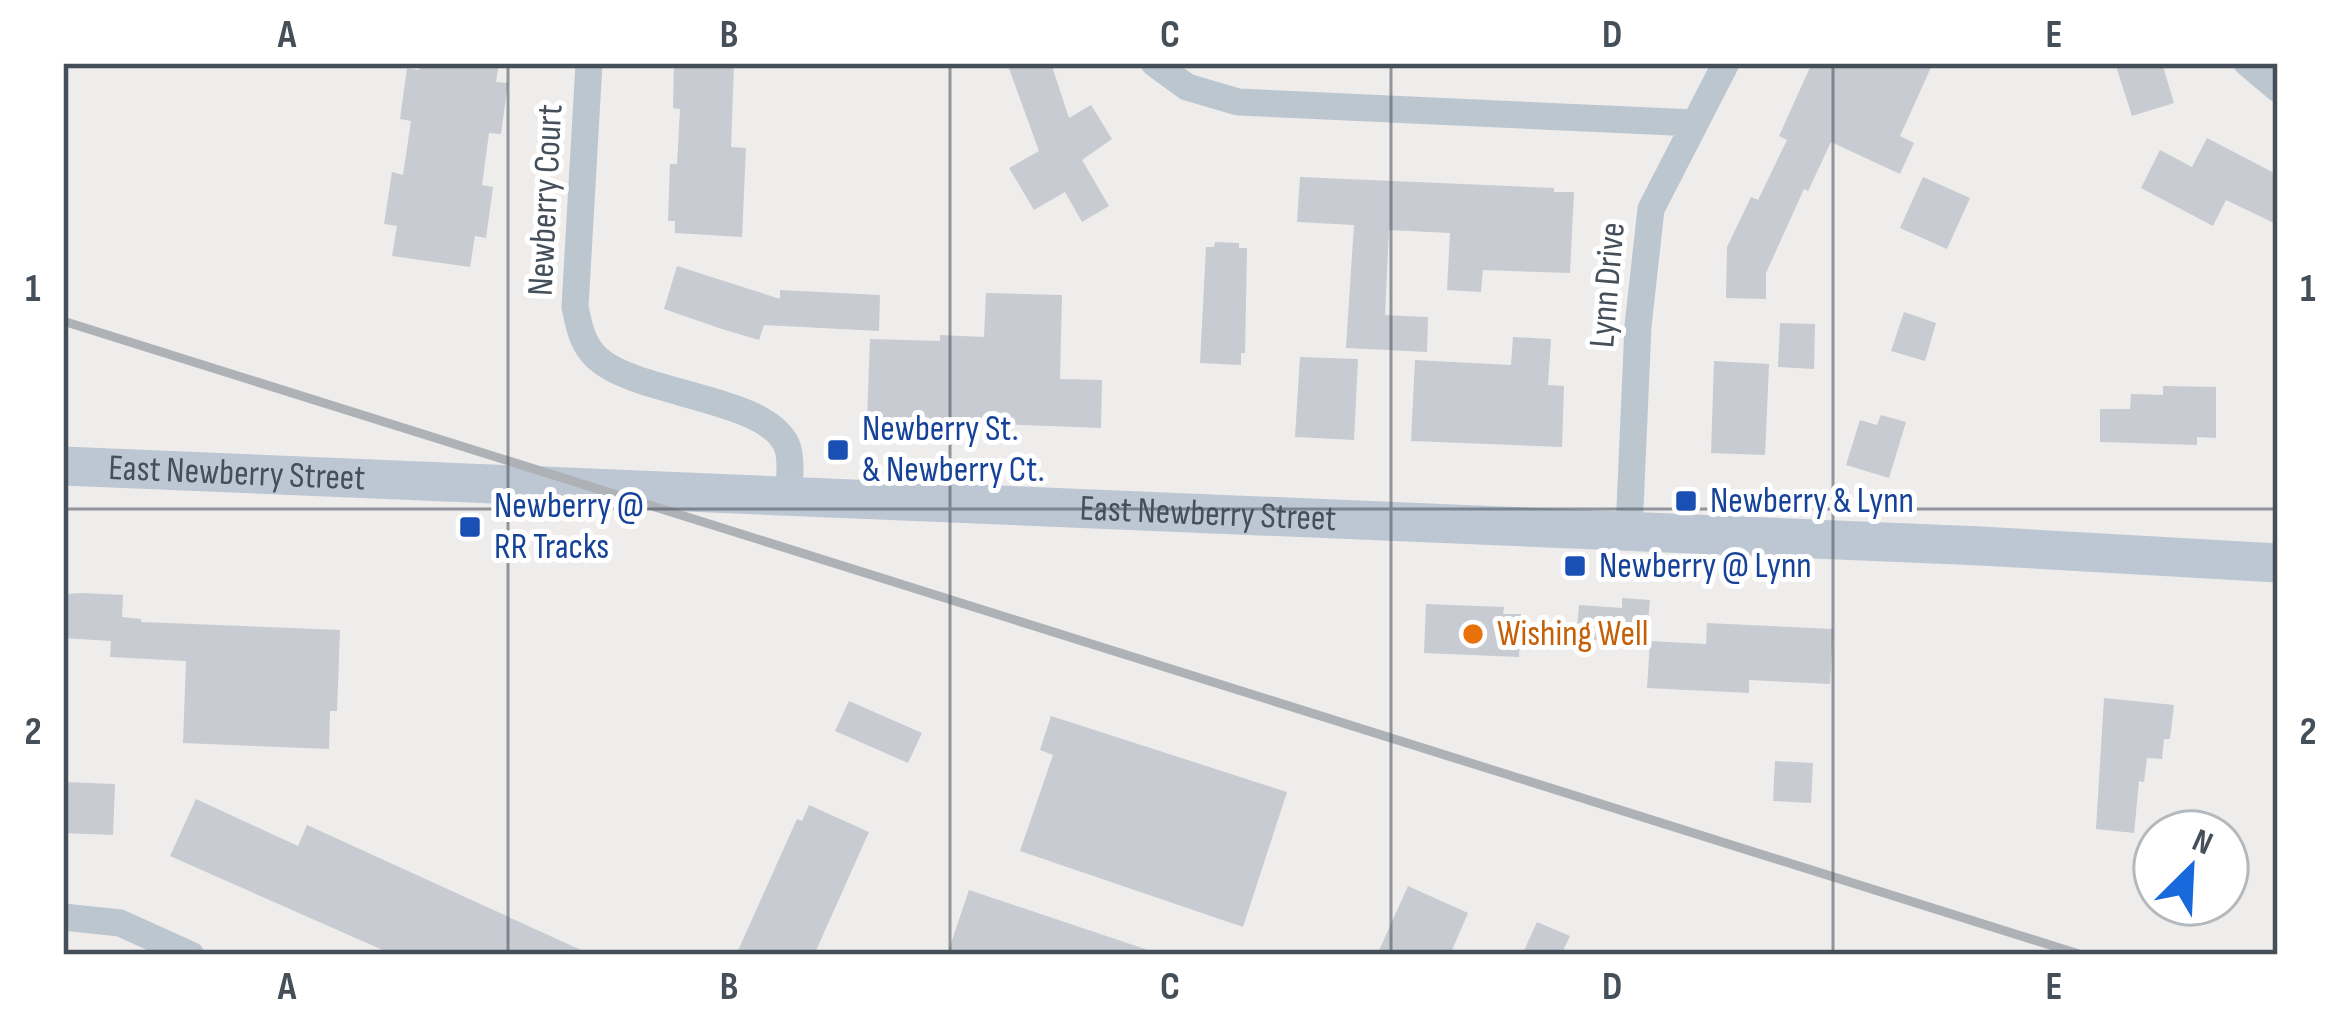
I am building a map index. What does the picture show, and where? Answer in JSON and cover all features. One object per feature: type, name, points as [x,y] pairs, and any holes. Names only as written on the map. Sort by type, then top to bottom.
[{"type":"main road","name":"East Newberry Street","points":[[63,466],[2278,563]]},
{"type":"street","name":"Newberry Court","points":[[589,63],[575,308],[582,339],[598,360],[632,378],[747,415],[776,430],[789,453],[789,496]]},
{"type":"street","points":[[1154,63],[1186,87],[1238,102],[1695,123]]},
{"type":"street","name":"Lynn Drive","points":[[1629,531],[1638,326],[1651,209],[1726,63]]},
{"type":"street","points":[[2247,63],[2278,89]]},
{"type":"street","points":[[63,916],[120,922],[191,955]]},
{"type":"building","points":[[420,63],[499,63],[496,82],[508,83],[501,134],[489,133],[482,185],[493,187],[486,238],[475,236],[470,267],[392,256],[397,226],[384,224],[392,172],[403,175],[411,121],[400,119],[407,68],[419,70]]},
{"type":"building","points":[[674,63],[734,63],[731,147],[746,148],[742,237],[675,233],[675,221],[668,221],[670,164],[677,164],[680,109],[673,108]]},
{"type":"building","points":[[1007,63],[1051,63],[1069,118],[1091,105],[1112,139],[1082,160],[1109,206],[1082,222],[1065,192],[1034,210],[1009,168],[1039,151]]},
{"type":"building","points":[[1812,63],[1933,63],[1900,136],[1914,143],[1900,174],[1831,142],[1766,273],[1766,299],[1726,298],[1727,247],[1751,197],[1758,200],[1787,140],[1779,136]]},
{"type":"building","points":[[2115,63],[2162,63],[2174,103],[2132,116]]},
{"type":"building","points":[[2207,138],[2278,175],[2278,225],[2226,200],[2213,226],[2141,188],[2160,150],[2192,167]]},
{"type":"building","points":[[1300,177],[1574,192],[1570,273],[1483,270],[1481,292],[1447,290],[1450,233],[1389,230],[1385,315],[1428,317],[1427,352],[1346,348],[1354,225],[1297,222]]},
{"type":"building","points":[[1923,177],[1970,198],[1947,249],[1900,228]]},
{"type":"building","points":[[1215,242],[1247,248],[1241,365],[1200,363],[1206,247],[1214,247]]},
{"type":"building","points":[[677,266],[780,299],[780,290],[880,295],[879,331],[764,325],[759,340],[722,329],[664,309]]},
{"type":"building","points":[[986,293],[1062,295],[1060,379],[1102,380],[1101,428],[867,419],[870,339],[984,337]]},
{"type":"building","points":[[1904,312],[1936,323],[1925,361],[1891,351]]},
{"type":"building","points":[[1780,323],[1815,324],[1814,369],[1778,367]]},
{"type":"building","points":[[1513,337],[1551,339],[1548,385],[1564,386],[1562,447],[1411,441],[1415,360],[1511,365]]},
{"type":"building","points":[[1300,357],[1358,359],[1354,440],[1295,437]]},
{"type":"building","points":[[1714,361],[1769,364],[1765,455],[1711,453]]},
{"type":"building","points":[[2163,386],[2216,387],[2216,438],[2197,437],[2197,445],[2100,442],[2100,409],[2130,409],[2131,394],[2163,395]]},
{"type":"building","points":[[1881,415],[1906,422],[1889,478],[1846,465],[1860,420],[1877,425]]},
{"type":"building","points":[[63,594],[123,595],[122,617],[141,622],[340,630],[337,711],[330,711],[329,749],[183,743],[186,661],[110,657],[111,641],[63,638]]},
{"type":"building","points":[[1622,598],[1650,600],[1646,643],[1576,638],[1579,605],[1622,608]]},
{"type":"building","name":"Wishing Well","points":[[1426,604],[1504,607],[1503,614],[1521,614],[1519,657],[1424,653]]},
{"type":"building","points":[[1707,623],[1833,629],[1830,684],[1749,680],[1749,693],[1647,688],[1650,641],[1706,644]]},
{"type":"building","points":[[2104,698],[2174,705],[2162,759],[2147,758],[2144,782],[2139,781],[2136,808],[2131,808],[2131,833],[2096,829]]},
{"type":"building","points":[[849,701],[922,733],[908,763],[835,731]]},
{"type":"building","points":[[1051,716],[1287,792],[1243,927],[1020,851],[1053,755],[1040,750]]},
{"type":"building","points":[[1775,761],[1813,763],[1811,803],[1773,801]]},
{"type":"building","points":[[63,782],[115,784],[113,835],[63,833]]},
{"type":"building","points":[[196,799],[298,846],[307,825],[592,955],[394,955],[170,856]]},
{"type":"building","points":[[809,805],[869,832],[814,955],[736,955],[797,819],[802,821]]},
{"type":"building","points":[[1408,886],[1468,913],[1450,955],[1377,955]]},
{"type":"building","points":[[969,890],[1148,950],[1147,955],[947,955]]},
{"type":"building","points":[[1537,922],[1570,936],[1561,955],[1522,955]]},
{"type":"railway","points":[[63,321],[2082,955]]},
{"type":"place","name":"Newberry St. & Newberry Ct.","points":[[838,450]]},
{"type":"place","name":"Newberry & Lynn","points":[[1686,501]]},
{"type":"place","name":"Newberry @ RR Tracks","points":[[470,527]]},
{"type":"place","name":"Newberry @ Lynn","points":[[1575,566]]},
{"type":"place","name":"Wishing Well","points":[[1473,634]]}]
